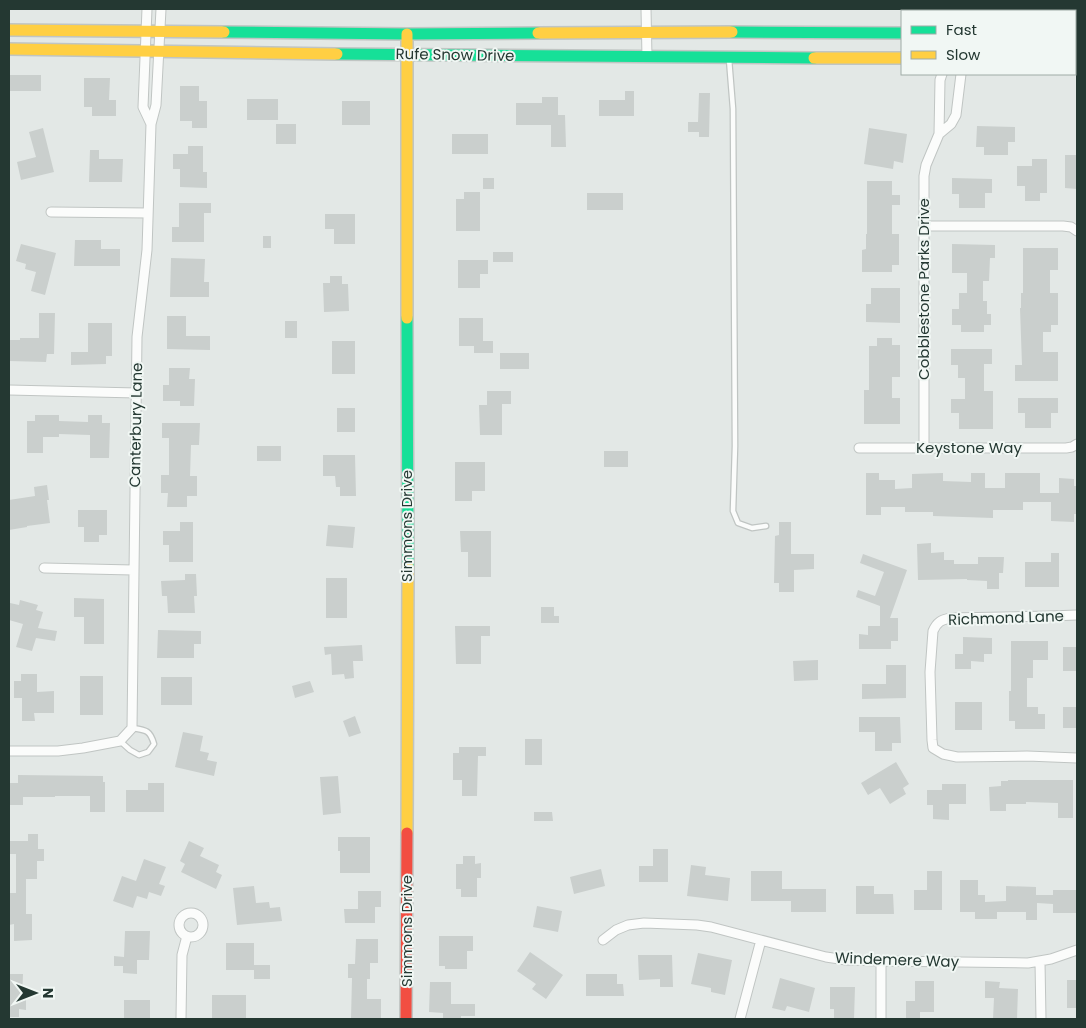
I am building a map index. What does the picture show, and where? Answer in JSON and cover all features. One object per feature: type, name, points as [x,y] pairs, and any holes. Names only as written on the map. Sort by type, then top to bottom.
[{"type":"main road","name":"Rufe Snow Drive","points":[[9,30],[146,42],[408,54],[901,58]]},
{"type":"main road","name":"Rufe Snow Drive","points":[[9,48],[407,34],[901,33]]},
{"type":"main road","name":"Simmons Drive","points":[[406,1019],[408,749],[407,34]]},
{"type":"street","name":"Canterbury Lane","points":[[147,9],[143,107],[151,124]]},
{"type":"street","name":"Canterbury Lane","points":[[132,728],[137,337],[147,250],[151,124],[156,105],[161,9]]},
{"type":"street","points":[[646,9],[647,57]]},
{"type":"street","name":"Cobblestone Parks Drive","points":[[924,448],[924,176],[926,165],[939,134],[942,75]]},
{"type":"street","name":"Cobblestone Parks Drive","points":[[939,134],[951,124],[956,115],[961,75]]},
{"type":"street","points":[[51,212],[148,213]]},
{"type":"street","points":[[924,226],[1062,226],[1077,230]]},
{"type":"street","points":[[9,390],[137,393]]},
{"type":"street","name":"Keystone Way","points":[[859,448],[1066,448],[1077,444]]},
{"type":"street","points":[[44,568],[133,570]]},
{"type":"street","name":"Richmond Lane","points":[[1077,615],[950,618],[941,620],[933,631],[930,672],[932,740],[933,748],[936,750],[944,754],[957,756],[1077,758]]},
{"type":"street","points":[[9,751],[58,751],[83,748],[120,741],[132,728]]},
{"type":"street","name":"Windemere Way","points":[[603,940],[616,930],[628,925],[644,923],[711,927],[826,957],[846,960],[1028,963],[1040,962],[1077,950]]},
{"type":"street","points":[[181,1019],[182,955],[187,936]]},
{"type":"street","points":[[740,1019],[761,940]]},
{"type":"street","points":[[881,961],[881,1019]]},
{"type":"street","points":[[1040,962],[1041,1019]]},
{"type":"lane","points":[[729,58],[733,109],[735,436],[733,510],[738,523],[752,528],[766,526]]},
{"type":"lane","points":[[120,741],[139,755],[148,752],[154,744],[151,735],[145,730],[132,728]]},
{"type":"building","points":[[9,75],[41,75],[41,91],[9,91]]},
{"type":"building","points":[[84,78],[110,78],[109,100],[116,100],[116,116],[92,116],[92,107],[84,107]]},
{"type":"building","points":[[180,86],[199,86],[199,101],[207,101],[207,128],[192,128],[192,121],[180,121]]},
{"type":"building","points":[[625,91],[634,91],[634,116],[599,116],[599,100],[625,100]]},
{"type":"building","points":[[699,93],[710,93],[709,137],[699,137],[699,132],[688,132],[688,122],[698,122]]},
{"type":"building","points":[[542,97],[558,97],[558,115],[565,115],[566,147],[551,147],[551,125],[516,125],[516,103],[542,103]]},
{"type":"building","points":[[247,99],[278,99],[278,120],[247,120]]},
{"type":"building","points":[[342,101],[370,101],[370,125],[342,125]]},
{"type":"building","points":[[276,124],[296,124],[296,144],[276,144]]},
{"type":"building","points":[[977,126],[1015,127],[1015,142],[1008,142],[1008,155],[984,155],[984,147],[976,147]]},
{"type":"building","points":[[43,128],[54,172],[21,180],[17,162],[36,157],[29,132]]},
{"type":"building","points":[[869,128],[907,134],[903,163],[894,161],[893,169],[864,164]]},
{"type":"building","points":[[452,134],[488,134],[488,154],[452,154]]},
{"type":"building","points":[[188,146],[203,146],[203,172],[207,172],[207,188],[180,187],[180,169],[173,169],[173,154],[188,154]]},
{"type":"building","points":[[90,150],[99,150],[99,159],[123,159],[122,182],[89,182]]},
{"type":"building","points":[[1065,155],[1077,155],[1077,189],[1065,188]]},
{"type":"building","points":[[1032,159],[1047,159],[1047,193],[1040,193],[1040,201],[1025,201],[1025,186],[1017,186],[1017,166],[1032,166]]},
{"type":"building","points":[[483,178],[494,178],[494,189],[483,189]]},
{"type":"building","points":[[952,178],[992,179],[992,193],[985,193],[985,208],[959,208],[959,194],[952,194]]},
{"type":"building","points":[[867,181],[892,181],[892,195],[900,195],[900,205],[892,205],[892,234],[899,234],[899,265],[892,265],[892,272],[862,272],[862,250],[866,249],[867,234]]},
{"type":"building","points":[[464,192],[480,192],[480,231],[456,231],[456,199],[464,199]]},
{"type":"building","points":[[587,193],[623,193],[623,210],[587,210]]},
{"type":"building","points":[[179,203],[211,203],[211,213],[204,213],[204,242],[172,242],[172,227],[179,227]]},
{"type":"building","points":[[325,214],[355,214],[355,244],[334,244],[334,229],[325,229]]},
{"type":"building","points":[[263,236],[271,236],[271,248],[263,248]]},
{"type":"building","points":[[75,240],[101,240],[101,249],[120,249],[120,266],[74,266]]},
{"type":"building","points":[[21,244],[56,253],[45,295],[31,291],[36,272],[25,269],[26,264],[16,261]]},
{"type":"building","points":[[952,244],[995,245],[995,258],[990,258],[989,281],[983,281],[983,301],[987,301],[987,314],[991,314],[991,325],[984,325],[984,332],[961,332],[961,325],[952,325],[952,309],[959,309],[959,293],[967,293],[967,273],[952,273]]},
{"type":"building","points":[[1023,248],[1058,248],[1058,270],[1050,270],[1050,293],[1058,293],[1058,325],[1051,325],[1051,332],[1043,332],[1043,352],[1058,352],[1058,381],[1015,381],[1015,365],[1022,365],[1020,308],[1021,293],[1023,293]]},
{"type":"building","points":[[493,252],[513,252],[513,262],[493,262]]},
{"type":"building","points":[[171,258],[205,259],[204,282],[209,282],[209,297],[170,297]]},
{"type":"building","points":[[458,260],[488,260],[488,274],[480,274],[480,288],[458,288]]},
{"type":"building","points":[[330,276],[342,276],[342,284],[348,284],[349,311],[324,312],[323,283],[330,283]]},
{"type":"building","points":[[871,288],[900,288],[900,323],[866,322],[866,304],[871,304]]},
{"type":"building","points":[[39,313],[55,313],[54,354],[47,354],[46,362],[9,361],[9,340],[39,338]]},
{"type":"building","points":[[167,316],[186,316],[186,336],[210,336],[210,350],[167,349]]},
{"type":"building","points":[[459,318],[483,318],[483,341],[493,341],[493,353],[474,353],[474,346],[459,346]]},
{"type":"building","points":[[285,321],[297,321],[297,338],[285,338]]},
{"type":"building","points":[[88,323],[112,323],[112,356],[106,356],[106,364],[71,365],[71,352],[88,352]]},
{"type":"building","points":[[877,338],[892,338],[892,345],[900,345],[900,377],[892,377],[892,398],[900,398],[900,424],[864,424],[864,390],[869,390],[869,346],[877,346]]},
{"type":"building","points":[[332,341],[355,341],[355,374],[332,374]]},
{"type":"building","points":[[951,349],[992,349],[992,364],[984,364],[984,391],[993,391],[993,429],[959,429],[959,413],[951,413],[951,399],[965,399],[965,378],[958,378],[958,365],[951,365]]},
{"type":"building","points":[[500,353],[529,353],[529,369],[500,369]]},
{"type":"building","points":[[169,368],[190,368],[189,379],[195,379],[194,406],[180,406],[180,401],[163,401],[163,385],[169,385]]},
{"type":"building","points":[[487,391],[511,391],[511,404],[502,404],[502,435],[480,435],[479,405],[487,405]]},
{"type":"building","points":[[1018,398],[1058,398],[1058,413],[1051,413],[1051,428],[1025,428],[1025,413],[1018,413]]},
{"type":"building","points":[[337,408],[355,408],[355,432],[337,432]]},
{"type":"building","points":[[35,415],[59,415],[59,421],[88,422],[88,415],[102,415],[102,423],[110,423],[109,458],[90,458],[90,435],[59,434],[59,437],[43,437],[43,453],[27,453],[27,421],[35,421]]},
{"type":"building","points":[[162,423],[200,423],[199,445],[191,445],[190,476],[197,476],[197,496],[187,496],[187,507],[167,507],[168,493],[161,493],[161,475],[169,475],[169,438],[162,438]]},
{"type":"building","points":[[257,446],[281,446],[281,461],[257,461]]},
{"type":"building","points":[[604,451],[628,451],[628,467],[604,467]]},
{"type":"building","points":[[323,455],[355,455],[356,496],[340,496],[340,487],[336,487],[335,476],[323,476]]},
{"type":"building","points":[[455,462],[485,462],[485,491],[472,491],[472,501],[455,501]]},
{"type":"building","points":[[866,473],[879,473],[879,480],[895,480],[895,489],[912,488],[912,474],[943,473],[943,481],[971,482],[971,473],[985,473],[985,488],[1005,488],[1005,473],[1040,473],[1040,493],[1059,493],[1059,478],[1074,479],[1074,486],[1077,486],[1077,514],[1074,514],[1074,522],[1051,521],[1051,502],[1023,502],[1023,510],[993,510],[993,518],[933,516],[933,512],[905,512],[905,507],[881,507],[881,515],[866,515]]},
{"type":"building","points":[[47,485],[50,523],[9,530],[9,500],[35,496],[34,487]]},
{"type":"building","points":[[78,510],[107,510],[107,535],[99,535],[99,542],[84,542],[84,527],[78,527]]},
{"type":"building","points":[[180,522],[193,522],[193,562],[169,562],[169,545],[163,545],[163,531],[180,531]]},
{"type":"building","points":[[779,522],[791,522],[791,554],[814,554],[814,569],[794,570],[794,592],[779,592],[779,583],[774,583],[775,536],[779,535]]},
{"type":"building","points":[[328,525],[355,527],[353,548],[326,546]]},
{"type":"building","points":[[460,531],[491,531],[491,577],[468,577],[468,552],[461,552]]},
{"type":"building","points":[[931,543],[931,553],[944,552],[944,560],[954,560],[954,564],[978,564],[978,557],[1004,557],[1003,573],[999,573],[999,589],[987,589],[987,581],[967,579],[918,580],[917,544]]},
{"type":"building","points":[[1051,553],[1059,553],[1059,587],[1025,587],[1025,562],[1051,562]]},
{"type":"building","points":[[863,554],[907,570],[890,618],[898,618],[898,641],[891,641],[891,649],[859,649],[859,634],[868,635],[868,626],[880,626],[880,606],[856,597],[858,590],[875,596],[884,572],[860,563]]},
{"type":"building","points":[[185,574],[196,574],[197,596],[194,596],[195,613],[168,613],[167,596],[162,596],[161,581],[185,580]]},
{"type":"building","points":[[326,578],[347,578],[347,618],[326,618]]},
{"type":"building","points":[[74,598],[104,599],[104,644],[84,644],[84,617],[74,617]]},
{"type":"building","points":[[20,600],[38,605],[36,610],[43,612],[38,628],[57,631],[55,641],[36,638],[32,651],[16,647],[23,624],[9,620],[9,607],[10,603],[19,605]]},
{"type":"building","points":[[541,607],[554,607],[554,616],[559,616],[559,623],[541,623]]},
{"type":"building","points":[[455,626],[490,626],[490,636],[481,636],[481,664],[456,664]]},
{"type":"building","points":[[158,630],[201,631],[201,644],[194,644],[194,658],[157,658]]},
{"type":"building","points":[[963,637],[992,638],[992,654],[984,654],[984,662],[971,661],[971,669],[955,669],[955,654],[963,654]]},
{"type":"building","points":[[1011,641],[1048,641],[1048,660],[1033,660],[1033,678],[1027,678],[1027,707],[1038,707],[1038,714],[1045,714],[1045,729],[1015,729],[1015,721],[1009,721]]},
{"type":"building","points":[[362,645],[363,661],[353,661],[354,678],[345,679],[344,674],[332,675],[331,654],[325,655],[324,647]]},
{"type":"building","points":[[1063,647],[1077,647],[1077,671],[1063,671]]},
{"type":"building","points":[[818,660],[818,680],[794,681],[793,661]]},
{"type":"building","points":[[886,665],[906,665],[906,698],[862,699],[862,684],[886,684]]},
{"type":"building","points":[[21,674],[37,674],[37,692],[54,691],[54,713],[34,713],[35,721],[22,721],[22,698],[14,698],[14,681],[21,681]]},
{"type":"building","points":[[80,676],[103,676],[103,715],[80,715]]},
{"type":"building","points":[[161,677],[192,677],[192,705],[161,705]]},
{"type":"building","points":[[310,681],[314,692],[295,698],[292,686]]},
{"type":"building","points":[[955,702],[982,702],[982,730],[955,730]]},
{"type":"building","points":[[1063,707],[1077,707],[1077,728],[1063,728]]},
{"type":"building","points":[[355,716],[361,733],[349,737],[343,721]]},
{"type":"building","points":[[859,717],[900,717],[901,743],[892,743],[892,751],[875,751],[875,732],[859,732]]},
{"type":"building","points":[[183,732],[203,736],[200,751],[209,753],[207,760],[217,762],[214,776],[175,767]]},
{"type":"building","points":[[525,739],[542,739],[542,765],[525,765]]},
{"type":"building","points":[[459,747],[486,747],[486,756],[478,756],[477,796],[462,796],[462,780],[453,780],[453,753],[459,753]]},
{"type":"building","points":[[896,762],[909,784],[903,788],[906,794],[890,804],[880,788],[868,795],[861,783]]},
{"type":"building","points":[[18,775],[103,776],[103,782],[105,782],[105,812],[90,812],[90,796],[23,797],[23,805],[9,805],[9,783],[18,783]]},
{"type":"building","points":[[338,776],[341,813],[323,815],[320,777]]},
{"type":"building","points":[[1073,780],[1073,818],[1058,818],[1058,803],[1026,802],[1026,804],[1006,804],[1006,811],[990,811],[989,787],[1001,786],[1001,781]]},
{"type":"building","points":[[148,783],[164,783],[164,812],[126,812],[126,790],[148,790]]},
{"type":"building","points":[[942,784],[966,784],[966,804],[949,804],[949,820],[933,819],[933,805],[927,805],[927,790],[942,790]]},
{"type":"building","points":[[534,812],[552,812],[553,821],[534,821]]},
{"type":"building","points":[[28,834],[38,834],[38,849],[44,849],[44,861],[37,861],[37,879],[26,879],[26,914],[32,914],[32,940],[14,941],[14,924],[9,925],[9,893],[16,893],[16,854],[9,854],[9,841],[28,841]]},
{"type":"building","points":[[338,837],[370,837],[370,873],[340,873]]},
{"type":"building","points":[[189,841],[204,848],[200,856],[219,865],[216,872],[222,875],[216,889],[181,872],[185,864],[180,861]]},
{"type":"building","points":[[653,849],[668,849],[668,882],[639,882],[639,866],[653,866]]},
{"type":"building","points":[[463,856],[475,856],[475,864],[481,863],[481,878],[477,878],[477,897],[461,897],[461,889],[456,889],[456,864],[463,864]]},
{"type":"building","points":[[144,859],[166,867],[159,884],[165,886],[161,896],[149,892],[147,899],[137,896],[133,908],[113,901],[122,876],[136,881]]},
{"type":"building","points":[[691,865],[706,867],[705,875],[730,878],[728,901],[687,896]]},
{"type":"building","points":[[601,869],[605,886],[574,894],[570,877]]},
{"type":"building","points":[[751,871],[782,871],[782,889],[826,889],[826,912],[791,912],[791,901],[751,901]]},
{"type":"building","points":[[927,871],[942,871],[942,910],[914,910],[914,890],[927,890]]},
{"type":"building","points":[[960,880],[978,880],[978,895],[985,895],[985,902],[1006,901],[1006,886],[1036,887],[1036,895],[1053,895],[1053,890],[1077,890],[1077,913],[1053,913],[1053,904],[1037,903],[1037,920],[1026,920],[1026,912],[997,912],[997,919],[975,919],[975,912],[960,912]]},
{"type":"building","points":[[254,886],[256,903],[269,902],[270,908],[280,907],[282,921],[237,925],[233,888]]},
{"type":"building","points":[[856,886],[874,886],[874,894],[893,894],[894,914],[856,914]]},
{"type":"building","points":[[358,891],[381,891],[381,907],[375,907],[375,923],[345,923],[344,909],[358,909]]},
{"type":"building","points":[[537,906],[562,911],[558,932],[533,927]]},
{"type":"building","points":[[125,931],[150,931],[149,960],[137,960],[137,974],[123,973],[123,966],[114,966],[114,956],[124,957]]},
{"type":"building","points":[[439,936],[473,936],[473,951],[467,951],[467,969],[445,969],[445,966],[439,966]]},
{"type":"building","points":[[356,939],[378,939],[378,963],[370,963],[370,979],[367,979],[367,999],[381,999],[381,1019],[351,1019],[352,978],[348,978],[348,964],[355,964]]},
{"type":"building","points":[[226,943],[254,943],[254,965],[270,965],[270,979],[254,979],[254,970],[226,970]]},
{"type":"building","points":[[530,952],[563,975],[546,999],[532,989],[536,984],[517,971]]},
{"type":"building","points":[[698,953],[732,960],[725,995],[711,992],[711,988],[691,984]]},
{"type":"building","points":[[638,955],[672,955],[673,987],[660,987],[660,979],[639,980]]},
{"type":"building","points":[[9,974],[23,974],[22,1000],[26,1000],[26,1010],[19,1009],[19,1017],[9,1017]]},
{"type":"building","points":[[586,974],[617,974],[617,984],[623,984],[624,996],[586,996]]},
{"type":"building","points":[[780,978],[815,988],[809,1012],[787,1006],[785,1011],[772,1008]]},
{"type":"building","points":[[1067,980],[1077,980],[1077,1008],[1067,1008]]},
{"type":"building","points":[[915,981],[934,981],[934,1012],[920,1012],[920,1019],[906,1019],[906,1001],[915,1001]]},
{"type":"building","points":[[985,981],[1000,982],[999,988],[1018,989],[1017,1019],[993,1019],[994,998],[985,998]]},
{"type":"building","points":[[430,982],[451,982],[451,1004],[475,1004],[475,1016],[461,1016],[461,1019],[443,1019],[443,1013],[429,1012]]},
{"type":"building","points":[[830,987],[855,987],[854,1019],[834,1019],[834,1009],[830,1009]]},
{"type":"building","points":[[212,995],[246,995],[246,1019],[212,1019]]},
{"type":"building","points":[[124,1000],[150,1000],[150,1019],[124,1019]]},
{"type":"traffic: fast","points":[[224,32],[538,33]]},
{"type":"traffic: fast","points":[[732,32],[901,33]]},
{"type":"traffic: fast","points":[[337,54],[814,58]]},
{"type":"traffic: fast","points":[[407,318],[408,567]]},
{"type":"traffic: slow","points":[[9,30],[224,32]]},
{"type":"traffic: slow","points":[[538,33],[732,32]]},
{"type":"traffic: slow","points":[[407,34],[407,318]]},
{"type":"traffic: slow","points":[[9,49],[337,54]]},
{"type":"traffic: slow","points":[[814,58],[901,58]]},
{"type":"traffic: slow","points":[[407,833],[408,567]]},
{"type":"traffic: jam","points":[[406,1019],[407,833]]}]
